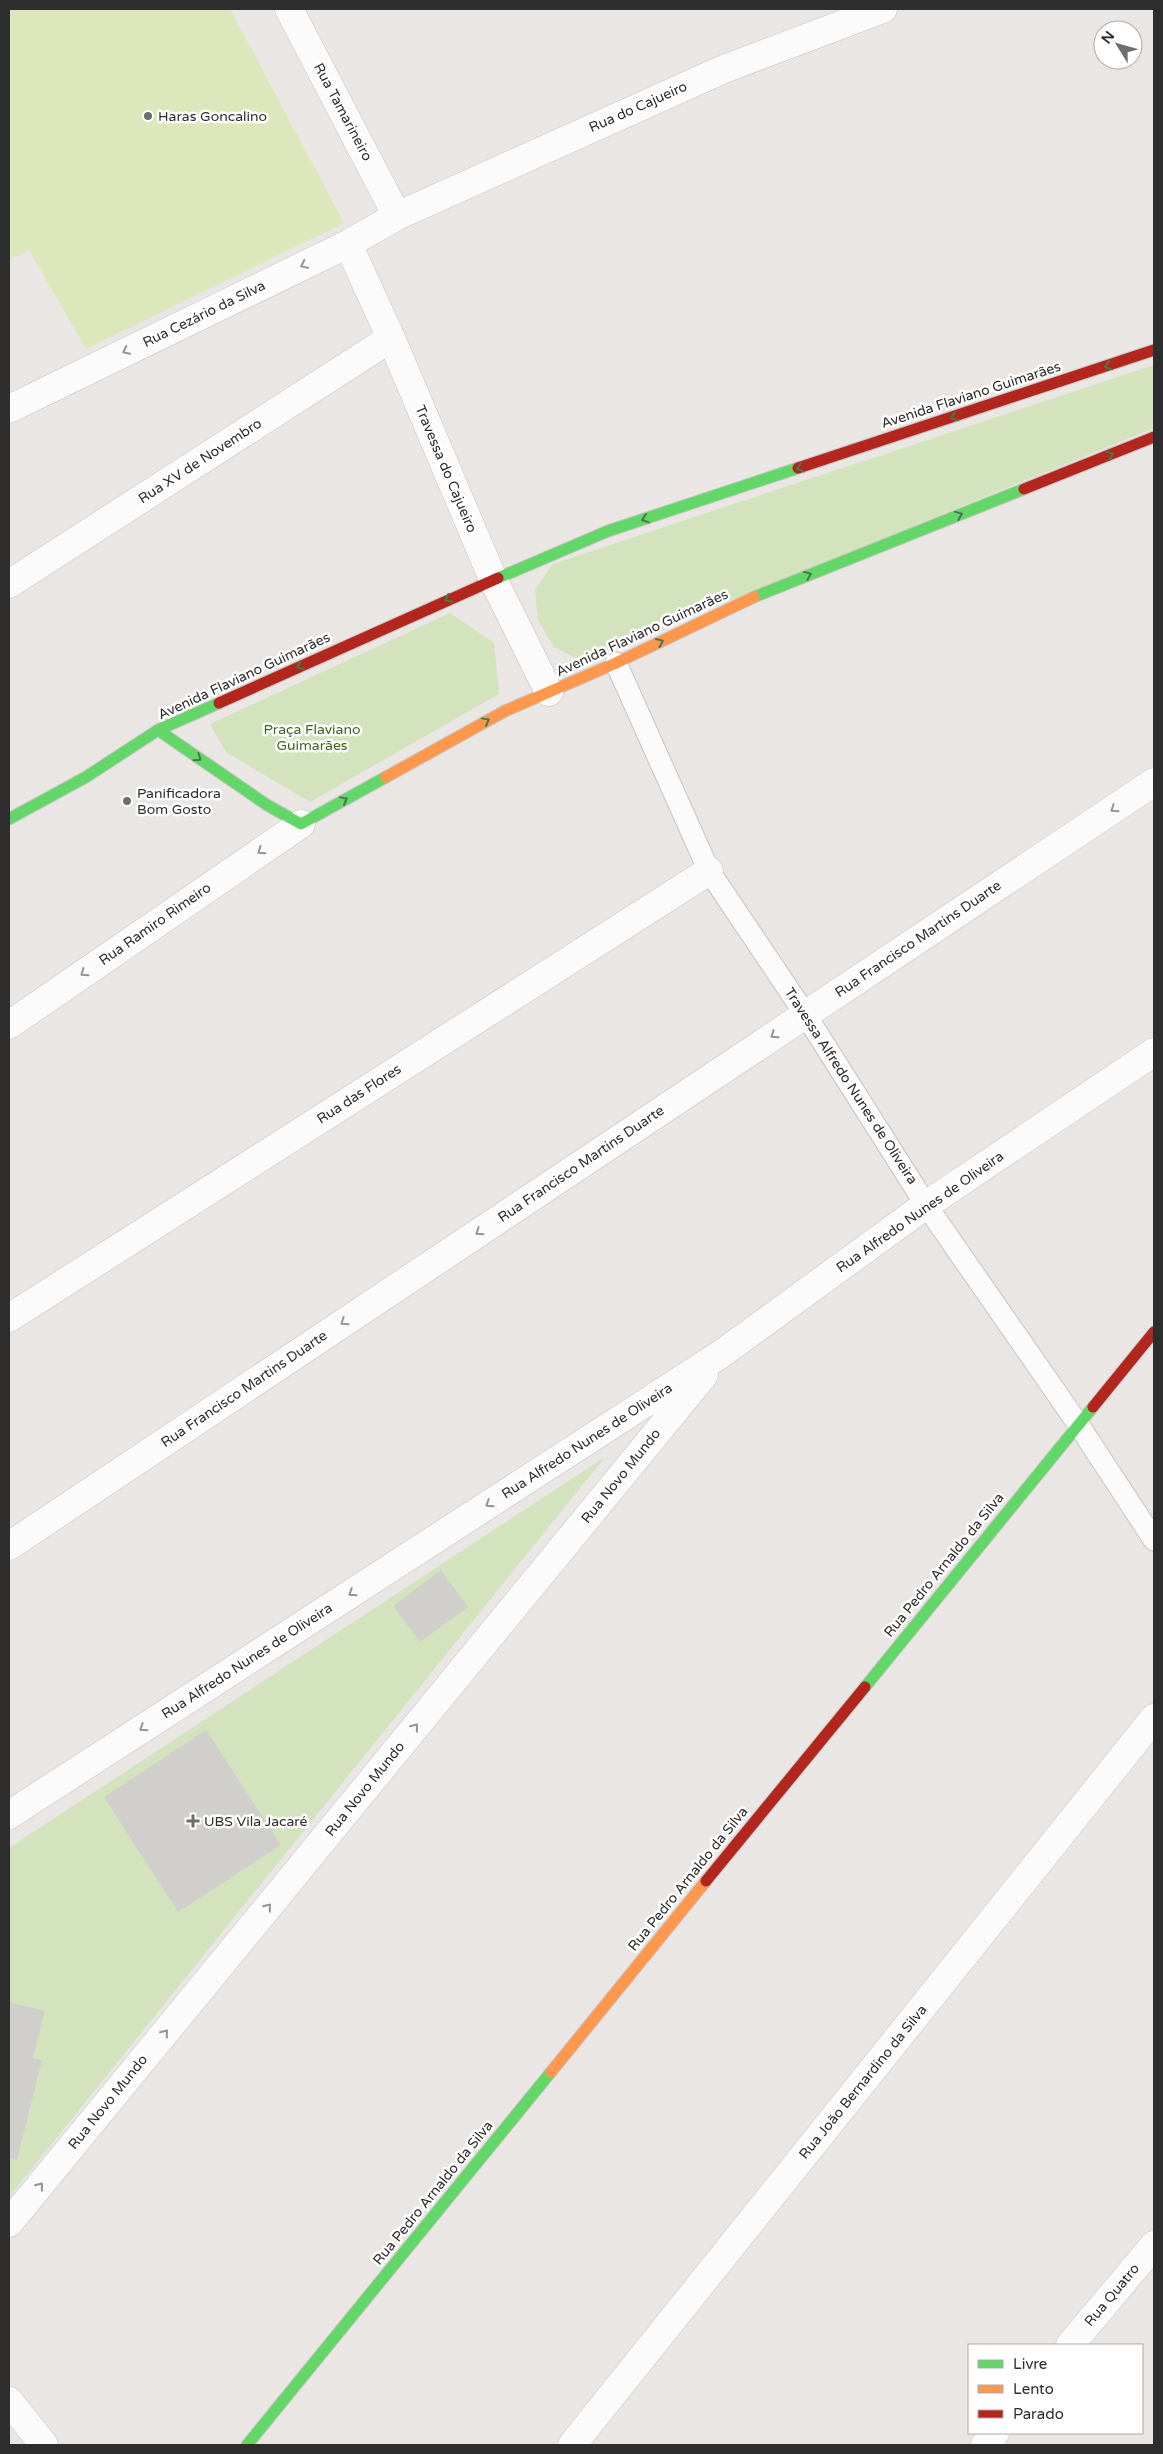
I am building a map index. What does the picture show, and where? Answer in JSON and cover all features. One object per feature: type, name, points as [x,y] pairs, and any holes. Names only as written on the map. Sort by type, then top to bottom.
[{"type":"main road","name":"Avenida Flaviano Guimarães","points":[[158,730],[493,579],[608,531],[1154,350]]},
{"type":"main road","name":"Avenida Flaviano Guimarães","points":[[158,730],[267,805],[301,824],[505,711],[616,663],[769,590],[1154,437]]},
{"type":"main road","points":[[9,819],[86,777],[158,730]]},
{"type":"main road","name":"Rua Pedro Arnaldo da Silva","points":[[247,2445],[1154,1332]]},
{"type":"street","name":"Rua Tamarineiro","points":[[289,9],[397,216]]},
{"type":"street","name":"Rua do Cajueiro","points":[[397,216],[724,69],[883,9]]},
{"type":"street","name":"Rua Cezário da Silva","points":[[9,409],[348,244],[397,216]]},
{"type":"street","name":"Travessa do Cajueiro","points":[[348,244],[391,338],[493,579],[549,692]]},
{"type":"street","name":"Rua XV de Novembro","points":[[9,584],[391,338]]},
{"type":"street","name":"Rua Francisco Martins Duarte","points":[[9,1546],[1154,782]]},
{"type":"street","name":"Rua Ramiro Rimeiro","points":[[9,1025],[301,824]]},
{"type":"street","name":"Rua das Flores","points":[[9,1318],[709,871]]},
{"type":"street","name":"Rua Alfredo Nunes de Oliveira","points":[[9,1815],[721,1354],[926,1205],[1154,1052]]},
{"type":"street","name":"Rua Novo Mundo","points":[[9,2223],[721,1354]]},
{"type":"street","name":"Rua João Bernardino da Silva","points":[[572,2445],[1154,1718]]},
{"type":"street","name":"Rua Quatro","points":[[1071,2344],[1154,2245]]},
{"type":"street","points":[[9,2401],[44,2445]]},
{"type":"street","points":[[985,2445],[995,2434]]},
{"type":"lane","name":"Travessa Alfredo Nunes de Oliveira","points":[[616,663],[709,871],[805,1014],[926,1205],[1078,1424],[1154,1540]]},
{"type":"green space","name":"Haras Goncalino","points":[[9,9],[230,9],[344,223],[86,349],[29,250],[9,260]]},
{"type":"green space","points":[[1154,365],[1154,428],[599,654],[575,658],[554,647],[538,620],[535,590],[553,564]]},
{"type":"green space","name":"Praça Flaviano Guimarães","points":[[450,613],[494,643],[499,694],[310,802],[226,752],[210,724]]},
{"type":"green space","points":[[605,1457],[9,2197],[9,1848]]},
{"type":"building","points":[[441,1570],[468,1607],[420,1642],[393,1606]]},
{"type":"building","name":"UBS Vila Jacaré","points":[[206,1730],[281,1845],[178,1912],[104,1797]]},
{"type":"building","points":[[9,2002],[45,2011],[33,2058],[42,2060],[17,2160],[9,2158]]},
{"type":"traffic: fast","points":[[498,578],[608,531],[798,468]]},
{"type":"traffic: fast","points":[[754,597],[1024,489]]},
{"type":"traffic: fast","points":[[9,819],[86,777],[158,730],[219,703]]},
{"type":"traffic: fast","points":[[158,730],[267,805],[301,824],[386,777]]},
{"type":"traffic: fast","points":[[865,1687],[1093,1407]]},
{"type":"traffic: fast","points":[[247,2445],[551,2072]]},
{"type":"traffic: slow","points":[[386,777],[505,711],[616,663],[754,597]]},
{"type":"traffic: slow","points":[[551,2072],[706,1881]]},
{"type":"traffic: jam","points":[[798,468],[1154,350]]},
{"type":"traffic: jam","points":[[1024,489],[1154,437]]},
{"type":"traffic: jam","points":[[219,703],[498,578]]},
{"type":"traffic: jam","points":[[1093,1407],[1154,1332]]},
{"type":"traffic: jam","points":[[706,1881],[865,1687]]},
{"type":"place","name":"Haras Goncalino","points":[[148,116]]},
{"type":"place","name":"Panificadora Bom Gosto","points":[[127,801]]},
{"type":"place","name":"UBS Vila Jacaré","points":[[193,1821]]}]
